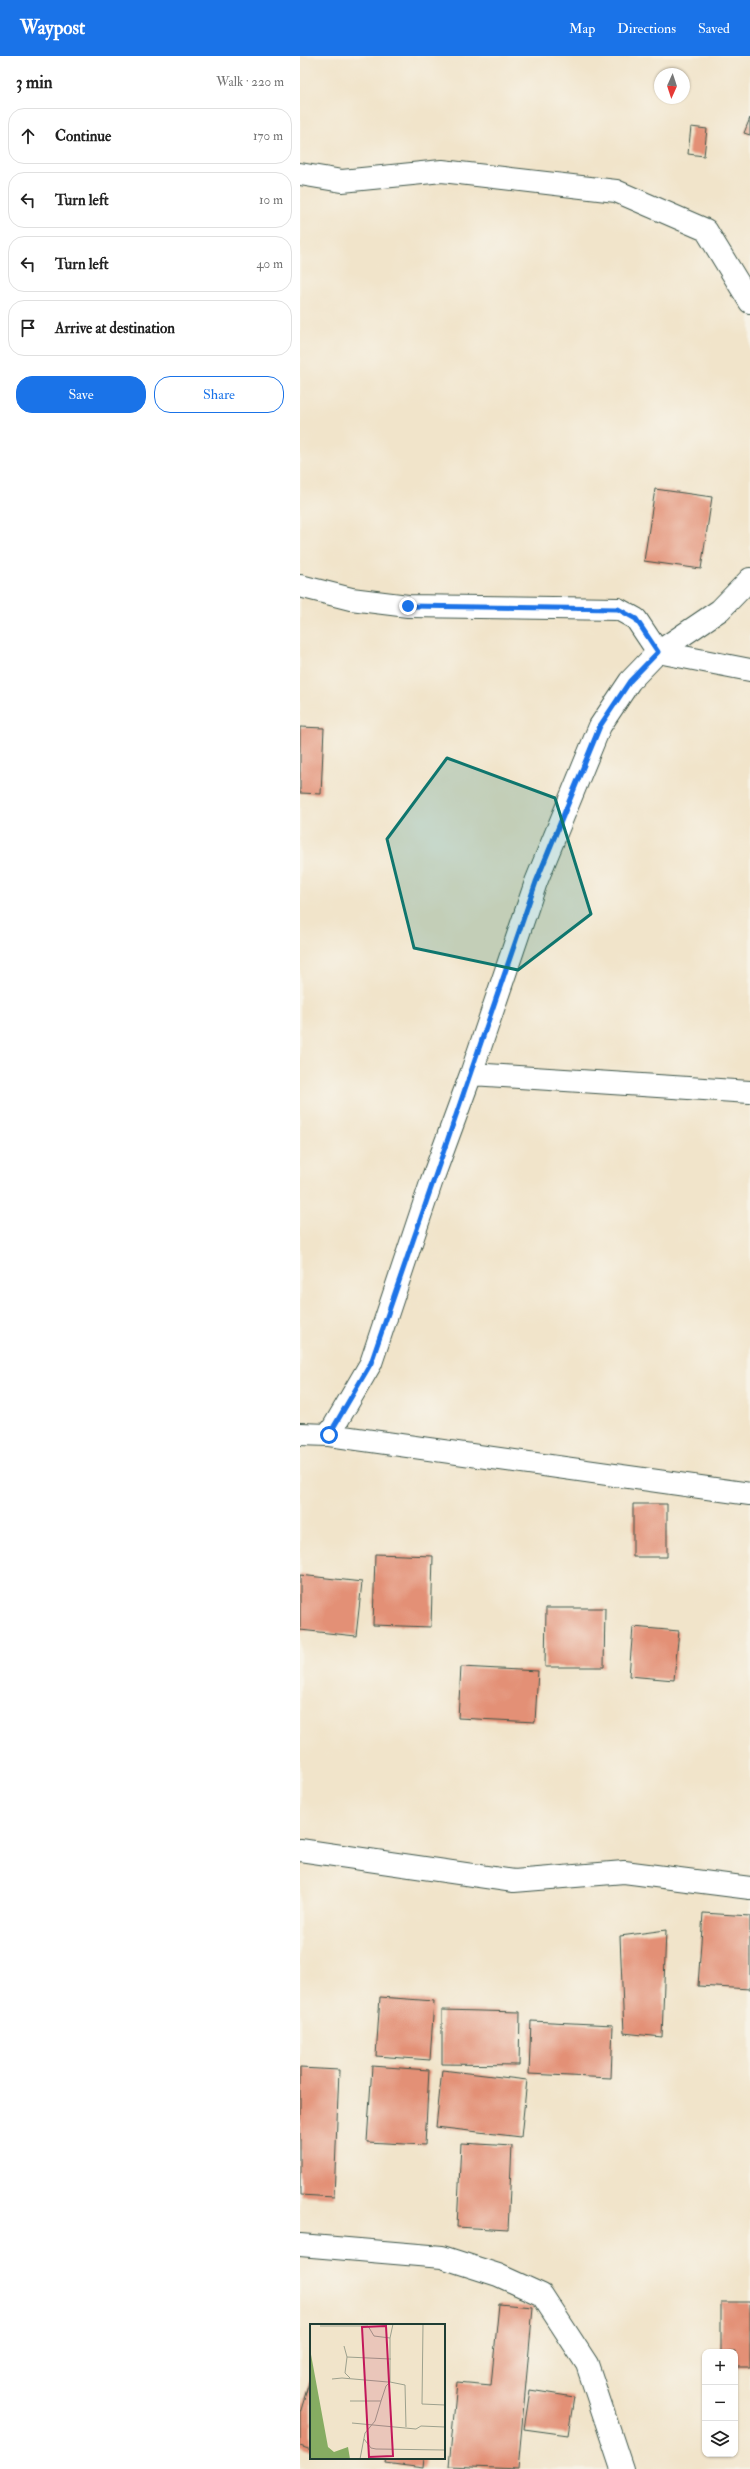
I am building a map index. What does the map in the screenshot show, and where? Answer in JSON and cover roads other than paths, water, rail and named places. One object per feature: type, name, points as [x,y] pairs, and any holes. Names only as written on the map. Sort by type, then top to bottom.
[{"type":"street","points":[[300,174],[342,181],[442,171],[616,191],[706,230],[750,302]]},
{"type":"street","points":[[329,1435],[371,1363],[432,1180],[471,1074],[536,882],[600,726],[630,681],[658,652],[720,610],[750,579]]},
{"type":"street","points":[[300,586],[351,599],[408,606],[618,609],[636,619],[658,652],[750,670]]},
{"type":"street","points":[[471,1074],[750,1092]]},
{"type":"street","points":[[300,1434],[329,1435],[750,1494]]},
{"type":"street","points":[[300,1850],[514,1880],[624,1872],[750,1888]]},
{"type":"street","points":[[300,2245],[442,2257],[498,2275],[542,2295],[587,2364],[622,2469]]}]
